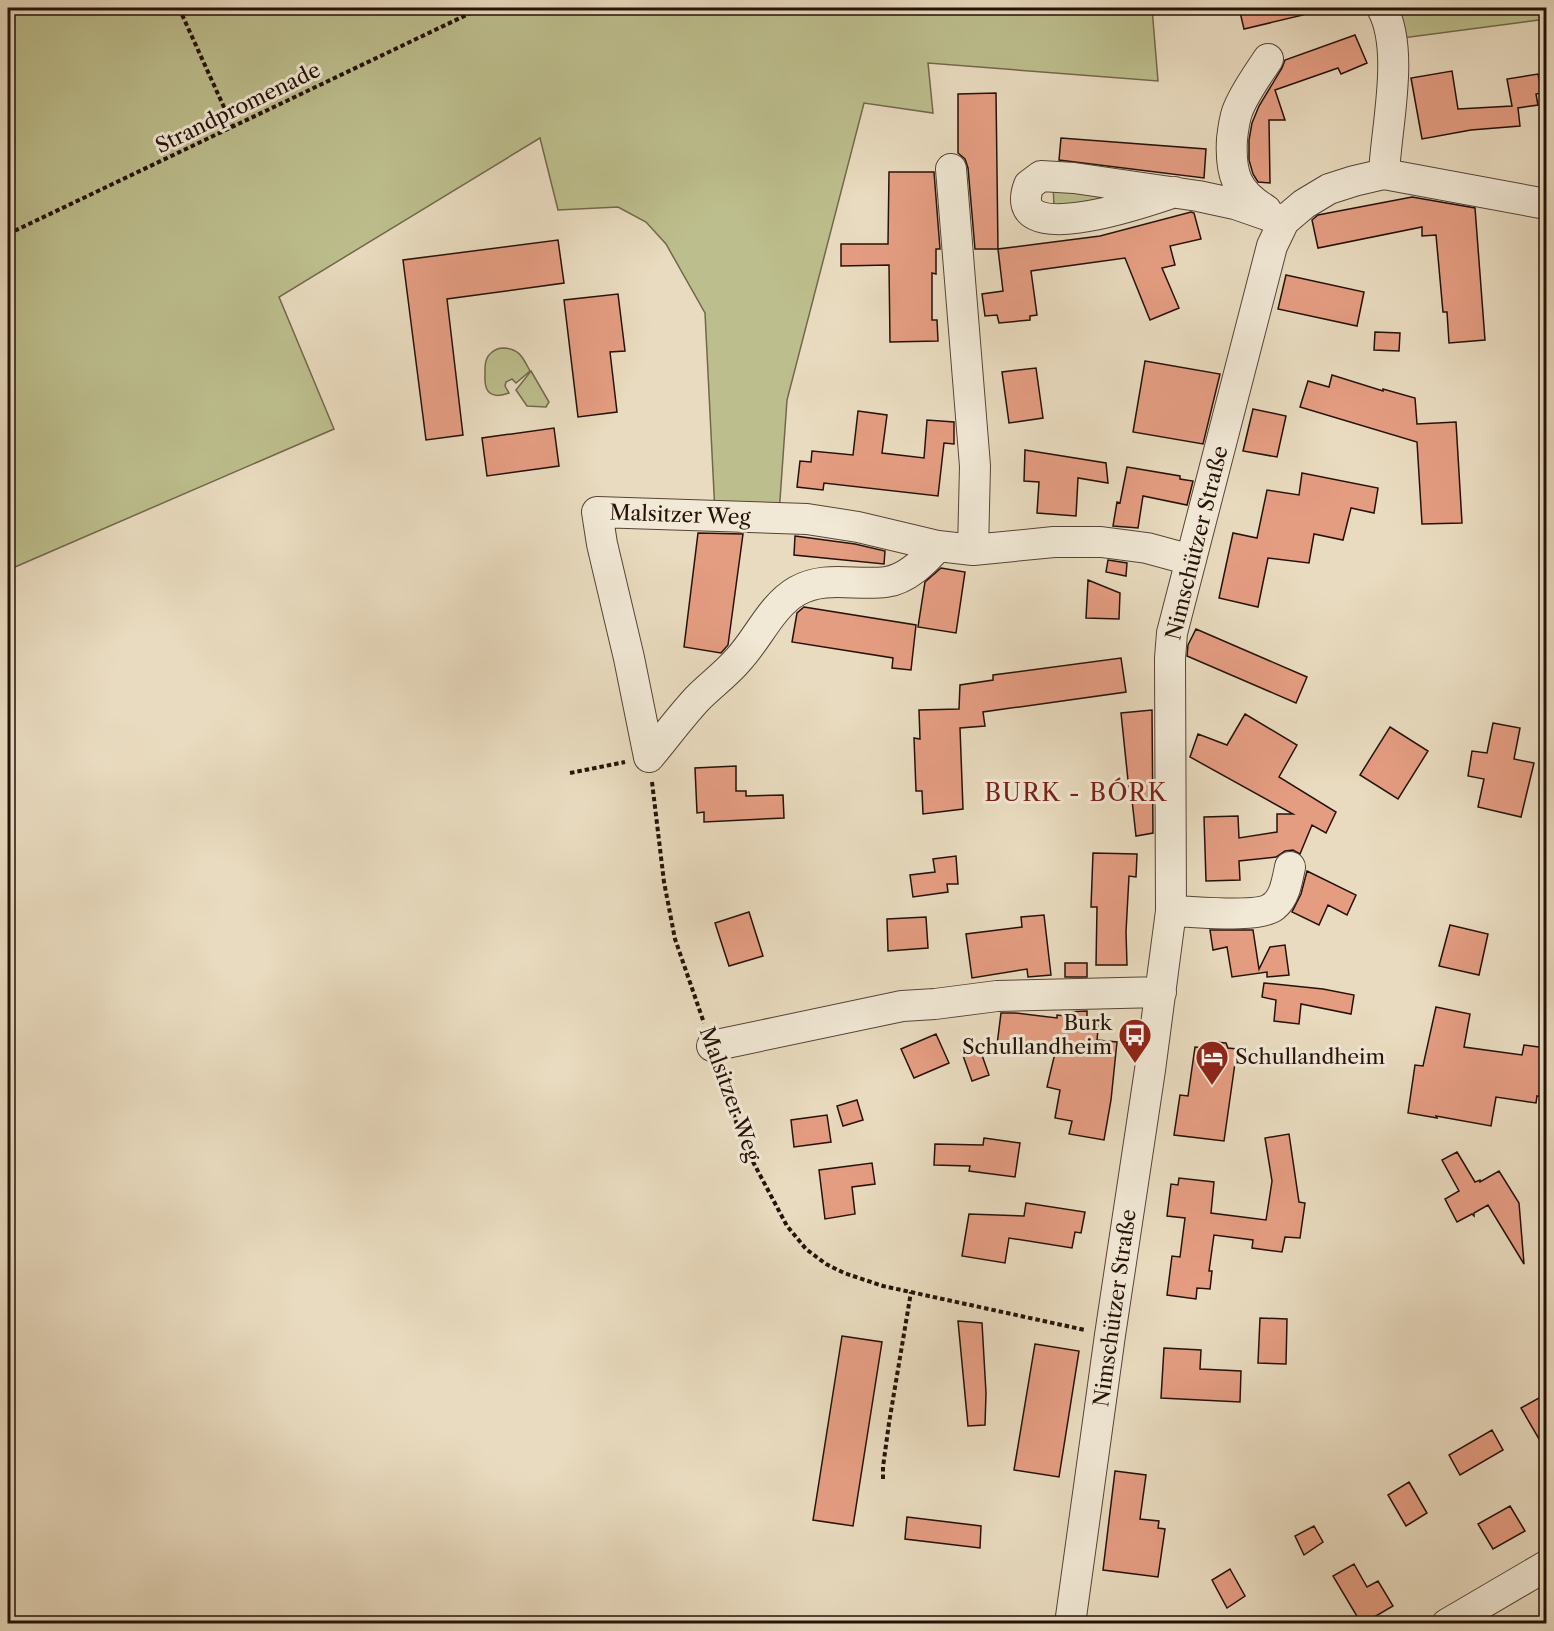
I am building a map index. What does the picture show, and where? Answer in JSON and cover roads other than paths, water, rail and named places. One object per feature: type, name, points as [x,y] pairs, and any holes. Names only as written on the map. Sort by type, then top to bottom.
[{"type":"street","points":[[1382,8],[1387,16],[1393,65],[1383,174],[1546,204]]},
{"type":"street","points":[[1268,59],[1246,92],[1237,112],[1233,125],[1231,154],[1234,178],[1240,188],[1256,204],[1284,221]]},
{"type":"street","points":[[951,169],[975,466],[973,550]]},
{"type":"street","name":"Nimschützer Straße","points":[[1070,1623],[1171,911],[1170,657],[1172,633],[1272,246],[1284,221],[1304,204],[1329,189],[1383,174]]},
{"type":"street","points":[[1175,192],[1234,204],[1284,221]]},
{"type":"street","name":"Malsitzer Weg","points":[[938,546],[904,575],[887,582],[840,581],[815,584],[797,591],[783,602],[739,660],[697,699],[649,757],[597,512],[807,519],[858,527],[938,546],[973,550],[1054,542],[1101,542],[1147,548],[1191,560]]},
{"type":"street","points":[[1171,911],[1256,914],[1272,909],[1280,901],[1290,867]]},
{"type":"street","points":[[712,1046],[902,1006],[935,1005],[997,996],[1161,992]]},
{"type":"street","points":[[1447,1623],[1546,1566]]},
{"type":"place","name":"Burk Schullandheim","points":[[1135,1064]]},
{"type":"place","name":"Schullandheim","points":[[1212,1086]]},
{"type":"district","name":"BURK - BÓRK","points":[[1076,793]]}]
